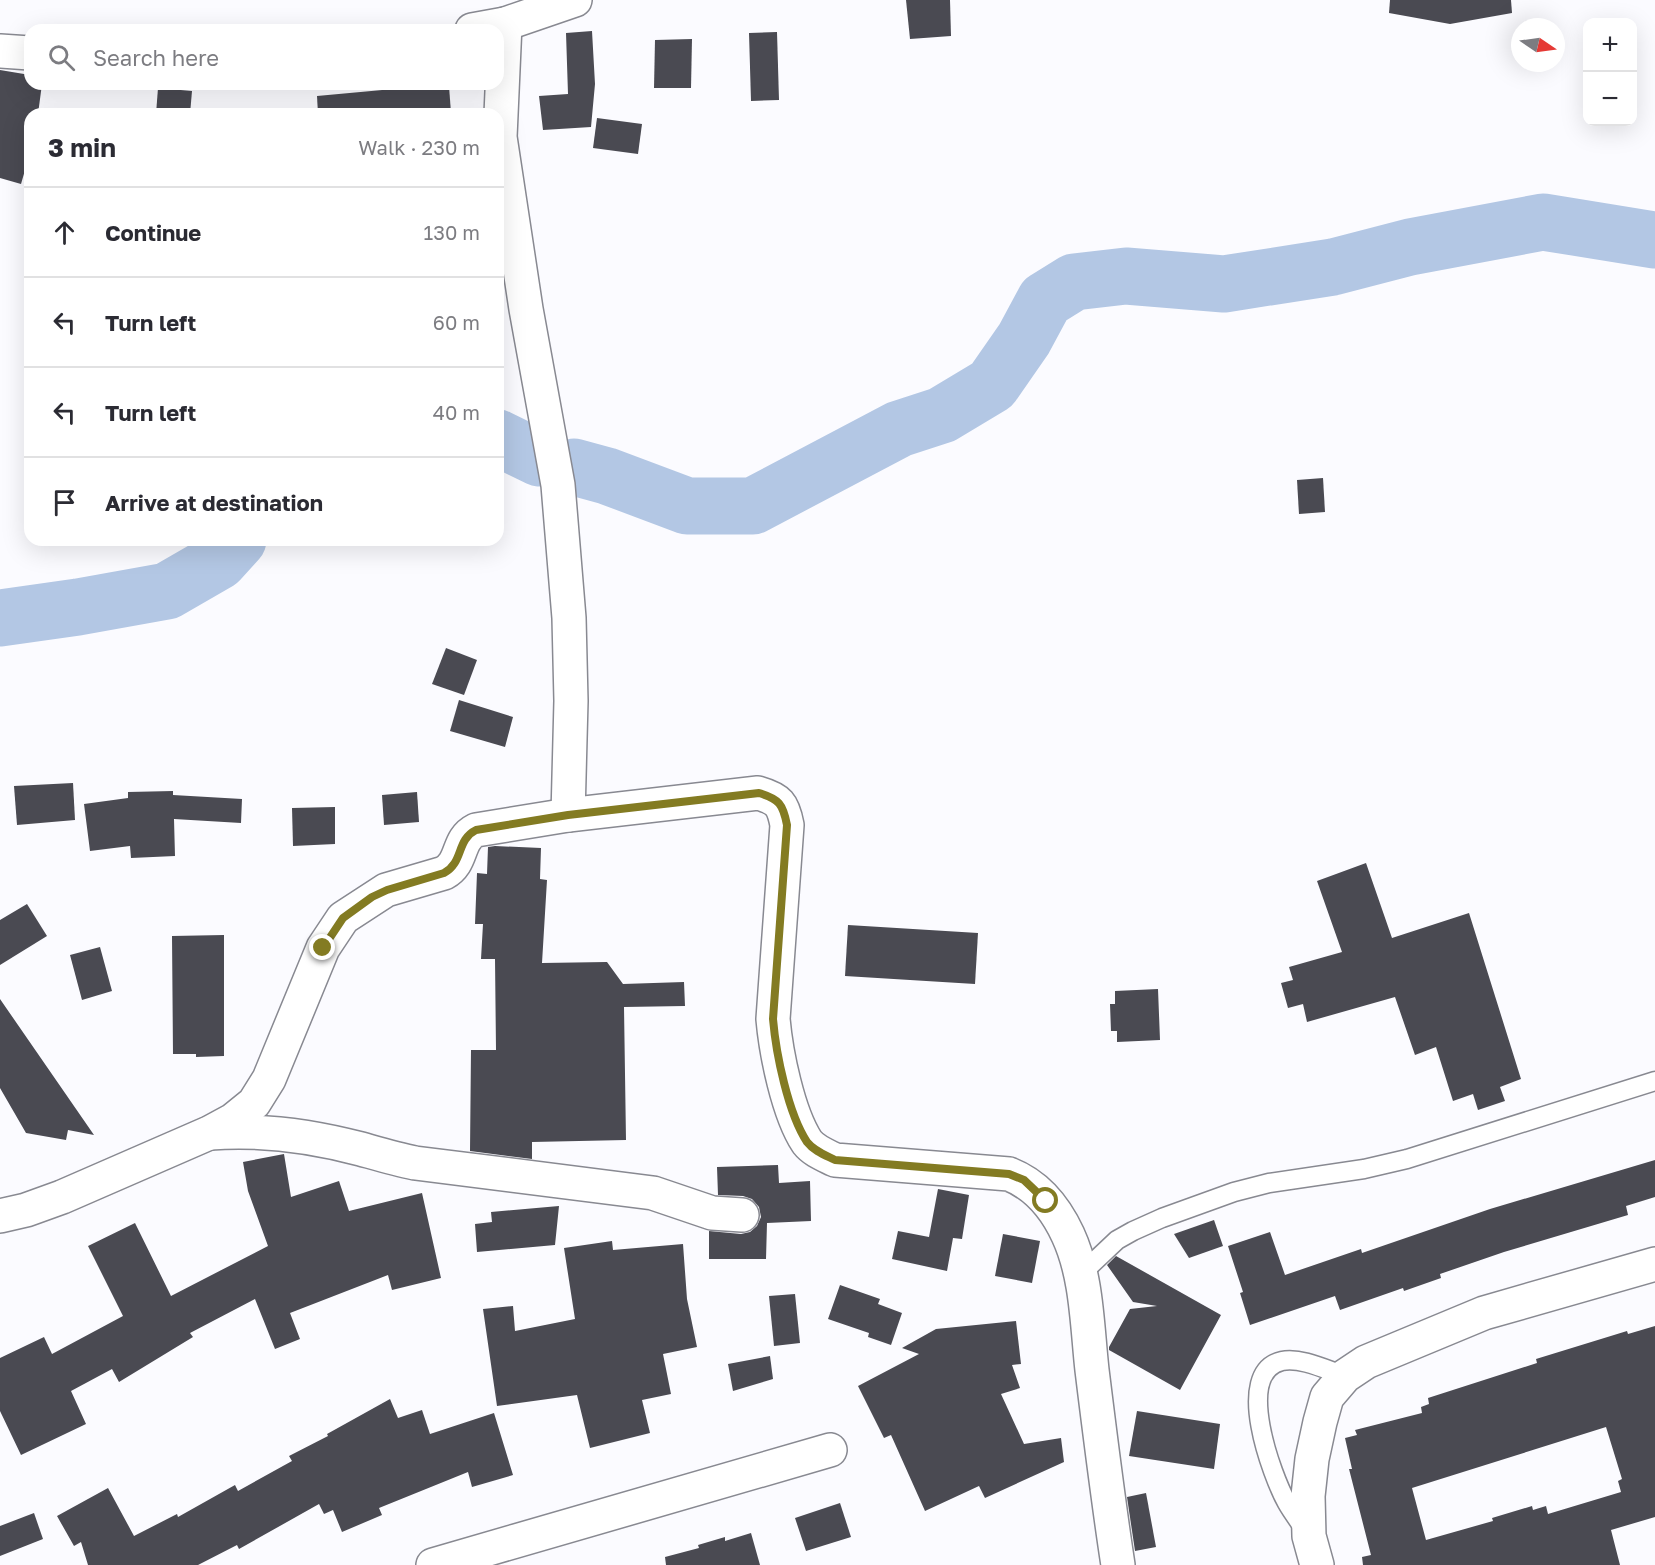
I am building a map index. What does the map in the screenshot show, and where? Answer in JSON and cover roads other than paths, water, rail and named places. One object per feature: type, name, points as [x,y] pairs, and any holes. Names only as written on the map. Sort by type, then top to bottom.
[{"type":"street","points":[[504,47],[505,24],[575,0]]},
{"type":"street","points":[[0,51],[24,52]]},
{"type":"street","points":[[501,108],[502,90]]},
{"type":"street","points":[[504,163],[526,309],[559,496],[569,618],[571,701],[568,815]]},
{"type":"street","points":[[0,1216],[26,1210],[62,1197],[209,1133],[233,1120],[254,1103],[269,1079],[323,948],[343,918],[387,890],[444,873],[452,868],[468,834],[476,830],[568,815],[759,793],[774,798],[784,810],[787,825],[773,1019],[776,1042],[794,1113],[808,1143],[820,1153],[835,1160],[1009,1174],[1024,1180],[1046,1201],[1068,1235],[1081,1274],[1105,1483],[1118,1565]]},
{"type":"street","points":[[209,1133],[235,1131],[295,1135],[415,1163],[653,1193],[712,1213],[742,1215]]},
{"type":"street","points":[[1313,1551],[1308,1496],[1312,1459],[1328,1397],[1345,1376],[1366,1362],[1484,1313],[1655,1264]]},
{"type":"street","points":[[433,1565],[830,1450]]},
{"type":"lane","points":[[1081,1274],[1117,1240],[1133,1231],[1234,1192],[1269,1183],[1364,1169],[1407,1159],[1655,1081]]},
{"type":"lane","points":[[1313,1551],[1286,1503],[1266,1454],[1259,1415],[1258,1390],[1262,1376],[1270,1367],[1282,1361],[1299,1362],[1345,1376]]},
{"type":"waterway","points":[[574,467],[607,476],[687,506],[753,506],[899,429],[942,415],[992,385],[1024,339],[1045,300],[1074,282],[1126,276],[1224,284],[1333,267],[1410,247],[1543,222],[1655,240]]},
{"type":"waterway","points":[[504,441],[539,458]]},
{"type":"waterway","points":[[0,618],[167,591],[219,561],[233,546]]}]
